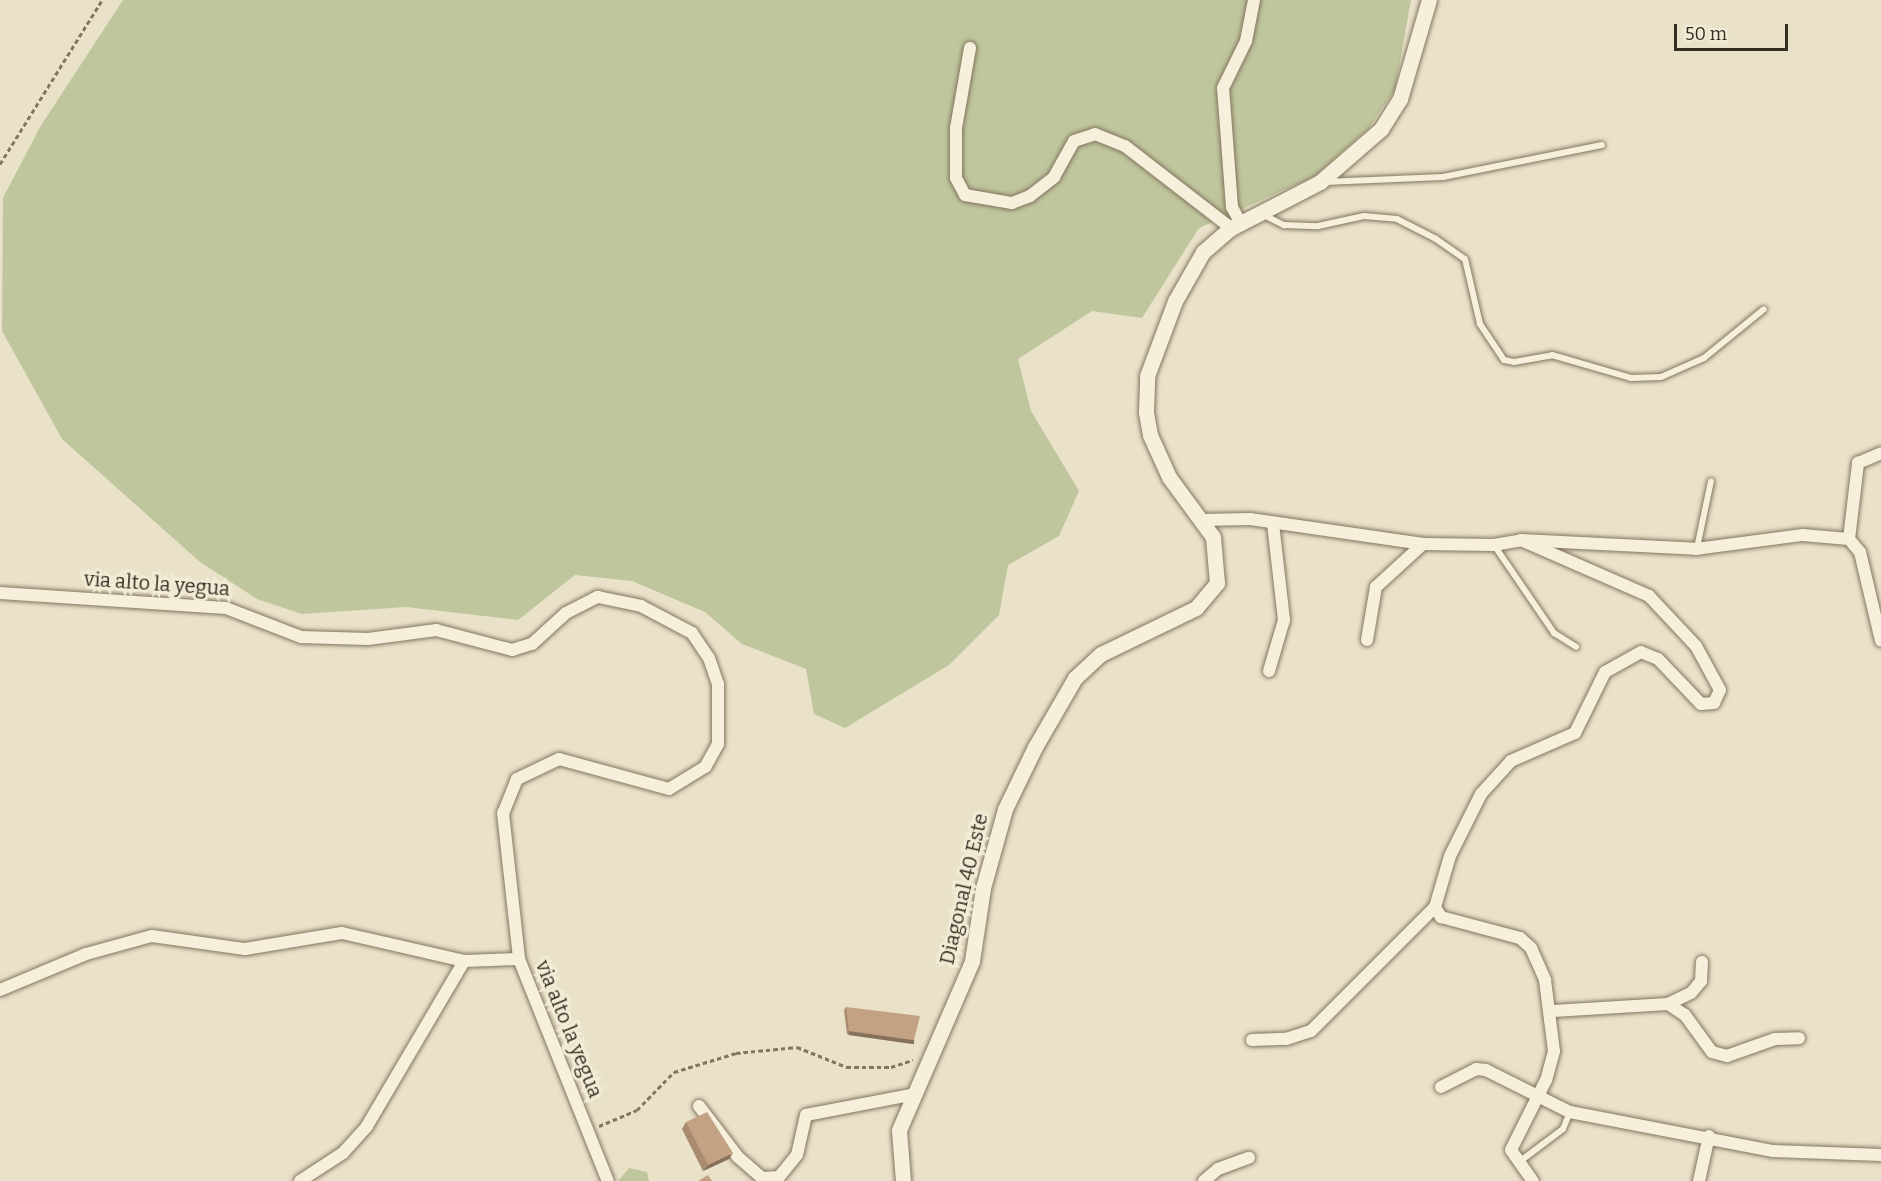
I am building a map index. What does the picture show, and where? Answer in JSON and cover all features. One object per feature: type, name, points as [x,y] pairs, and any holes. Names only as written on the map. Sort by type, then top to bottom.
[{"type":"street","points":[[1236,225],[1232,207],[1223,88],[1246,41],[1254,0]]},
{"type":"street","name":"Diagonal 40 Este","points":[[903,1181],[899,1130],[911,1095],[972,961],[983,888],[1005,809],[1035,747],[1076,678],[1101,654],[1209,598],[1218,567],[1213,537],[1169,477],[1150,435],[1147,376],[1192,268],[1236,225],[1320,182],[1381,129],[1400,99],[1429,0]]},
{"type":"street","points":[[970,48],[956,129],[956,178],[965,195],[1012,203],[1030,196],[1054,177],[1074,141],[1095,135],[1125,146],[1236,225]]},
{"type":"street","points":[[1881,453],[1858,463],[1849,538],[1860,552],[1881,641]]},
{"type":"street","points":[[1202,520],[1273,523],[1423,544],[1494,545],[1521,540],[1696,549],[1803,536],[1849,538]]},
{"type":"street","points":[[1269,671],[1284,620],[1273,523]]},
{"type":"street","points":[[1252,1040],[1286,1040],[1311,1031],[1435,907],[1450,856],[1480,794],[1511,761],[1575,733],[1605,672],[1641,652],[1665,665],[1701,704],[1719,698],[1696,646],[1649,596],[1521,540]]},
{"type":"street","points":[[1367,640],[1376,587],[1423,544]]},
{"type":"street","name":"via alto la yegua","points":[[0,593],[226,608],[301,637],[368,639],[436,630],[512,650],[532,644],[566,613],[598,597],[641,606],[692,633],[710,658],[718,684],[718,744],[705,766],[669,789],[559,759],[517,779],[503,813],[519,959],[608,1181]]},
{"type":"street","points":[[1435,907],[1450,922],[1499,930],[1531,948],[1553,1011],[1554,1051],[1536,1099],[1511,1150],[1518,1163],[1533,1181]]},
{"type":"street","points":[[0,990],[86,954],[152,936],[245,949],[342,933],[464,961],[519,959]]},
{"type":"street","points":[[300,1181],[343,1153],[367,1126],[464,961]]},
{"type":"street","points":[[1553,1011],[1668,1004],[1690,993],[1701,981],[1702,962]]},
{"type":"street","points":[[1668,1004],[1685,1015],[1712,1052],[1727,1056],[1775,1039],[1799,1038]]},
{"type":"street","points":[[1441,1087],[1476,1069],[1486,1070],[1536,1099],[1570,1112],[1710,1136],[1773,1152],[1881,1155]]},
{"type":"street","points":[[699,1106],[738,1157],[762,1178],[789,1171],[806,1115],[911,1095]]},
{"type":"street","points":[[1700,1181],[1710,1136]]},
{"type":"street","points":[[1204,1181],[1218,1169],[1249,1158]]},
{"type":"lane","points":[[1320,182],[1443,177],[1602,145]]},
{"type":"lane","points":[[1259,212],[1284,225],[1318,226],[1364,216],[1397,219],[1436,239],[1465,258],[1480,324],[1504,360],[1514,362],[1552,355],[1631,378],[1660,377],[1704,358],[1764,309]]},
{"type":"lane","points":[[1696,549],[1711,481]]},
{"type":"lane","points":[[1494,545],[1554,633],[1576,647]]},
{"type":"lane","points":[[1518,1163],[1563,1129],[1570,1112]]},
{"type":"path","points":[[0,164],[102,0]]},
{"type":"path","points":[[589,1130],[637,1110],[674,1072],[736,1053],[797,1047],[847,1067],[891,1067],[932,1053]]},
{"type":"green space","points":[[123,0],[1411,0],[1395,89],[1369,128],[1315,176],[1199,228],[1142,318],[1092,311],[1018,359],[1031,411],[1079,491],[1059,536],[1008,565],[999,615],[949,665],[845,728],[814,714],[806,669],[742,644],[705,612],[632,581],[575,575],[518,620],[406,607],[302,614],[257,599],[200,562],[62,439],[2,331],[3,198],[40,127]]},
{"type":"green space","points":[[629,1168],[647,1172],[649,1181],[618,1181]]},
{"type":"building","points":[[846,1007],[920,1016],[914,1040],[849,1031]]},
{"type":"building","points":[[707,1112],[733,1153],[708,1165],[686,1122]]},
{"type":"building","points":[[708,1175],[712,1181],[698,1181]]}]
